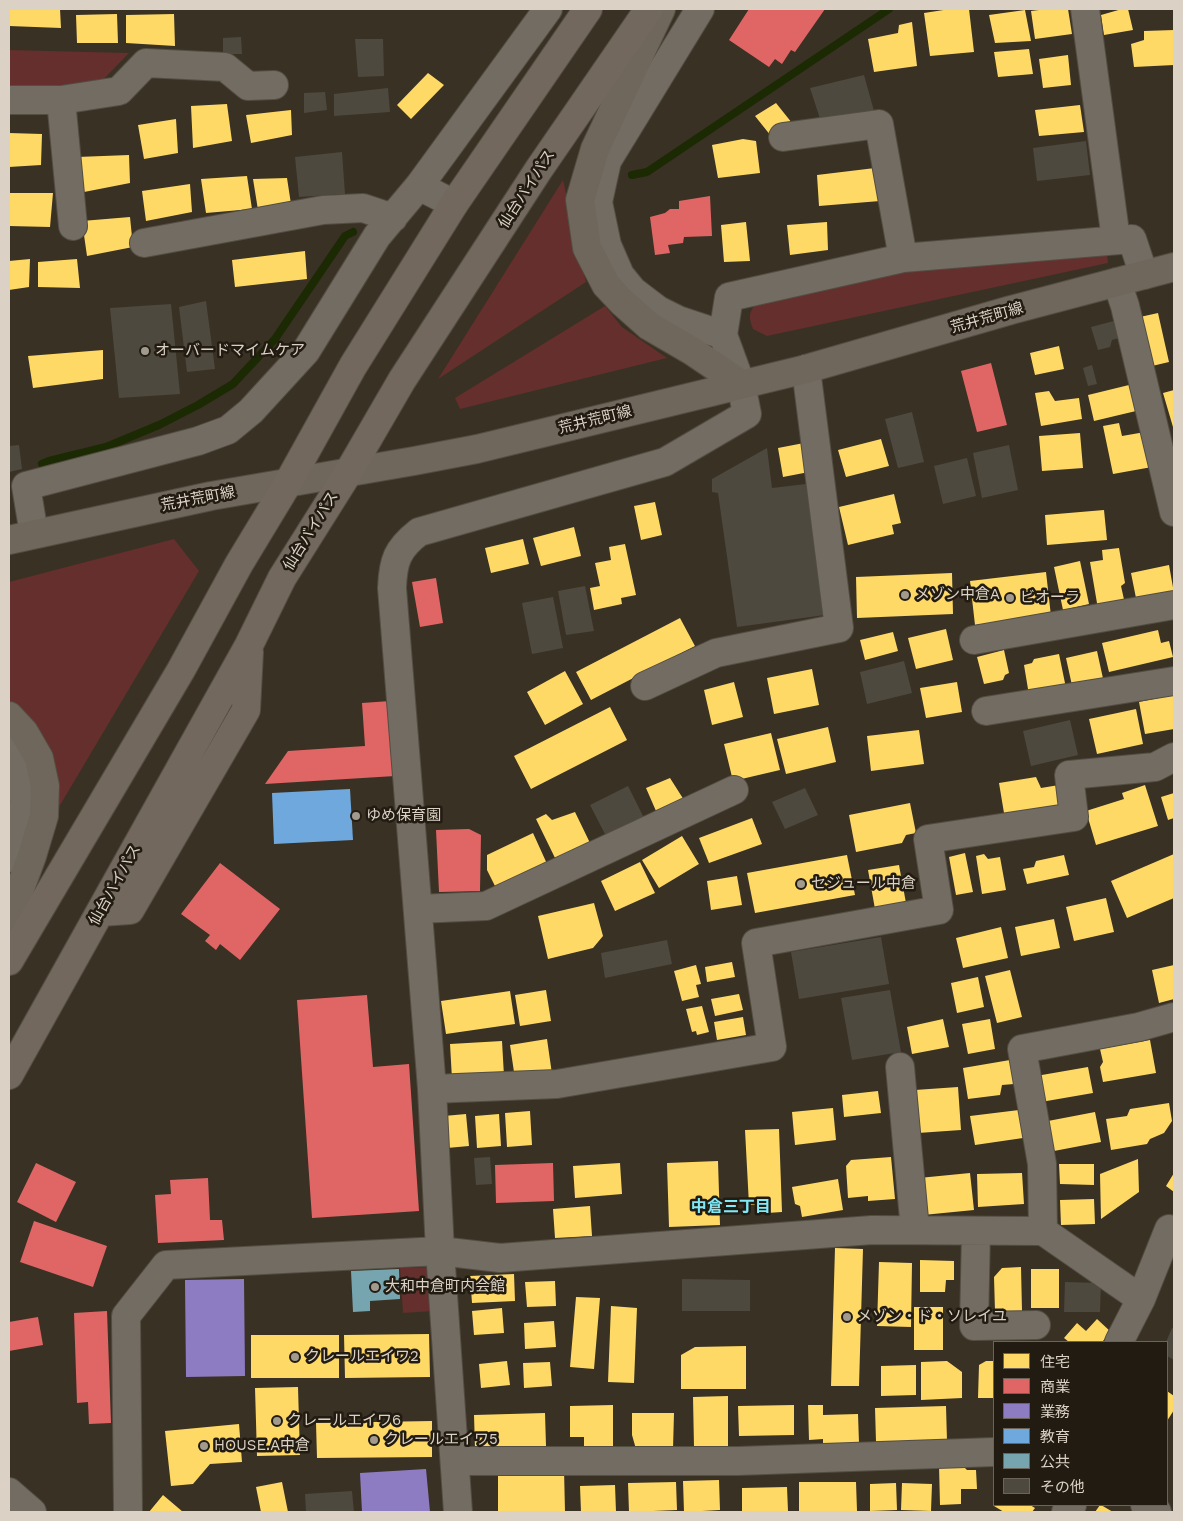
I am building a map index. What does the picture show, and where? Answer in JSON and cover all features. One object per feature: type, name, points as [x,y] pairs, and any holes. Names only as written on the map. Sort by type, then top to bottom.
[{"type":"highway","points":[[9,962],[181,670],[239,564],[288,483],[353,366],[454,204],[588,9]]},
{"type":"highway","name":"仙台バイパス","points":[[9,1075],[101,912],[130,910],[246,710],[249,645],[282,578],[348,473],[407,372],[539,169],[649,9]]},
{"type":"main road","points":[[661,9],[595,149],[580,200],[588,248],[606,285],[622,302],[649,326],[692,351],[741,384]]},
{"type":"main road","name":"荒井荒町線","points":[[21,537],[212,496],[477,449],[806,369],[1011,310],[1174,267]]},
{"type":"main road","points":[[9,716],[24,732],[40,758],[45,786],[44,816],[32,856],[9,919]]},
{"type":"street","points":[[21,537],[26,486],[198,441],[228,430],[251,411],[306,351],[377,236],[419,186],[548,9]]},
{"type":"street","points":[[700,9],[607,161],[598,202],[607,245],[620,275],[633,291],[658,310],[678,320],[722,335]]},
{"type":"street","points":[[1084,9],[1116,240]]},
{"type":"street","points":[[9,100],[61,100],[119,91],[146,63],[225,67],[248,86],[274,84]]},
{"type":"street","points":[[61,100],[73,226]]},
{"type":"street","points":[[783,137],[879,124],[903,258]]},
{"type":"street","points":[[419,186],[454,204]]},
{"type":"street","points":[[144,243],[323,210],[363,208],[393,218]]},
{"type":"street","points":[[458,1512],[440,1251],[432,1089],[392,588],[392,572],[398,554],[406,542],[419,532],[666,462],[747,414],[741,384],[722,335],[729,297],[903,258],[1132,239],[1144,275]]},
{"type":"street","points":[[1117,282],[1125,306],[1174,512]]},
{"type":"street","points":[[645,686],[716,653],[839,628],[806,369]]},
{"type":"street","points":[[974,640],[1174,605]]},
{"type":"street","points":[[986,712],[1174,681]]},
{"type":"street","points":[[9,748],[13,754],[20,779],[24,806],[9,858]]},
{"type":"street","points":[[432,1089],[557,1084],[772,1047],[756,943],[940,910],[928,839],[1074,817],[1070,775],[1155,768],[1174,757]]},
{"type":"street","points":[[418,908],[486,906],[734,790]]},
{"type":"street","points":[[1043,1232],[1042,1164],[1022,1049],[1138,1027],[1174,1017]]},
{"type":"street","points":[[900,1067],[915,1230]]},
{"type":"street","points":[[1120,1341],[1141,1299],[1169,1229],[1174,1232]]},
{"type":"street","points":[[128,1512],[126,1316],[166,1264],[440,1251],[500,1258],[863,1231],[1043,1232],[1141,1299]]},
{"type":"street","points":[[976,1231],[974,1326],[1036,1325]]},
{"type":"street","points":[[455,1461],[738,1461],[993,1452]]},
{"type":"street","points":[[9,1492],[32,1512]]},
{"type":"shaded area","points":[[9,50],[129,53],[101,82],[48,87],[9,86]]},
{"type":"shaded area","points":[[563,180],[586,282],[438,379]]},
{"type":"shaded area","points":[[1107,254],[1108,263],[767,336],[753,329],[750,318],[750,313],[756,303],[907,271]]},
{"type":"shaded area","points":[[605,306],[622,327],[667,358],[460,409],[455,398]]},
{"type":"shaded area","points":[[174,539],[199,571],[59,807],[53,758],[47,743],[35,725],[9,700],[9,582]]},
{"type":"shaded area","points":[[432,1267],[434,1311],[403,1313],[400,1268]]},
{"type":"building: 住宅","points":[[9,9],[60,9],[61,28],[9,26]]},
{"type":"building: 住宅","points":[[950,9],[969,9],[974,52],[930,56],[924,13]]},
{"type":"building: 住宅","points":[[1068,9],[1072,34],[1035,39],[1031,11]]},
{"type":"building: 住宅","points":[[1128,9],[1133,30],[1104,35],[1101,15]]},
{"type":"building: 住宅","points":[[1025,10],[1031,41],[995,43],[989,15]]},
{"type":"building: 住宅","points":[[117,14],[118,43],[77,43],[76,15]]},
{"type":"building: 住宅","points":[[174,14],[175,46],[126,43],[126,15]]},
{"type":"building: 住宅","points":[[912,22],[917,66],[874,72],[868,39],[898,33],[899,25]]},
{"type":"building: 住宅","points":[[1174,30],[1174,65],[1134,67],[1131,44],[1144,40],[1144,31]]},
{"type":"building: 住宅","points":[[1029,49],[1033,74],[998,77],[994,52]]},
{"type":"building: 住宅","points":[[1068,55],[1071,85],[1043,88],[1039,59]]},
{"type":"building: 住宅","points":[[428,73],[444,85],[411,119],[397,105]]},
{"type":"building: 住宅","points":[[776,103],[792,123],[771,136],[755,116]]},
{"type":"building: 住宅","points":[[227,104],[232,141],[193,148],[191,106]]},
{"type":"building: 住宅","points":[[1080,105],[1084,132],[1039,136],[1035,110]]},
{"type":"building: 住宅","points":[[291,110],[292,135],[251,143],[246,115]]},
{"type":"building: 住宅","points":[[176,119],[178,153],[144,159],[138,125]]},
{"type":"building: 住宅","points":[[9,133],[42,134],[41,165],[9,167]]},
{"type":"building: 住宅","points":[[743,139],[756,141],[760,173],[718,178],[712,145]]},
{"type":"building: 住宅","points":[[129,155],[130,183],[79,193],[77,157]]},
{"type":"building: 住宅","points":[[875,168],[880,201],[819,206],[817,175]]},
{"type":"building: 住宅","points":[[247,176],[252,209],[206,213],[201,179]]},
{"type":"building: 住宅","points":[[287,178],[291,204],[258,210],[253,179]]},
{"type":"building: 住宅","points":[[190,184],[192,212],[146,221],[142,191]]},
{"type":"building: 住宅","points":[[9,193],[53,193],[50,227],[9,226]]},
{"type":"building: 住宅","points":[[130,217],[133,247],[87,256],[82,221]]},
{"type":"building: 住宅","points":[[746,222],[750,261],[724,262],[721,225]]},
{"type":"building: 住宅","points":[[827,222],[828,250],[790,255],[787,225]]},
{"type":"building: 住宅","points":[[305,251],[307,279],[235,287],[232,260]]},
{"type":"building: 住宅","points":[[30,259],[29,287],[9,290],[9,261]]},
{"type":"building: 住宅","points":[[77,259],[80,288],[38,287],[38,262]]},
{"type":"building: 住宅","points":[[1158,313],[1169,362],[1152,366],[1140,317]]},
{"type":"building: 住宅","points":[[1059,346],[1064,369],[1035,375],[1030,353]]},
{"type":"building: 住宅","points":[[103,350],[103,379],[33,388],[28,356]]},
{"type":"building: 住宅","points":[[1129,385],[1136,411],[1094,421],[1088,395]]},
{"type":"building: 住宅","points":[[1174,390],[1174,426],[1173,427],[1163,393]]},
{"type":"building: 住宅","points":[[1049,391],[1055,401],[1079,398],[1082,419],[1041,426],[1035,393]]},
{"type":"building: 住宅","points":[[1119,423],[1122,436],[1145,432],[1152,467],[1113,474],[1103,426]]},
{"type":"building: 住宅","points":[[1080,433],[1083,468],[1042,471],[1039,436]]},
{"type":"building: 住宅","points":[[881,439],[889,466],[846,477],[838,450]]},
{"type":"building: 住宅","points":[[804,443],[809,472],[783,477],[778,448]]},
{"type":"building: 住宅","points":[[894,494],[901,523],[892,525],[894,534],[848,545],[839,507]]},
{"type":"building: 住宅","points":[[655,502],[662,535],[641,540],[634,506]]},
{"type":"building: 住宅","points":[[1104,510],[1107,540],[1047,545],[1045,515]]},
{"type":"building: 住宅","points":[[574,527],[581,556],[541,566],[533,538]]},
{"type":"building: 住宅","points":[[523,539],[529,564],[491,573],[485,548]]},
{"type":"building: 住宅","points":[[625,544],[636,595],[621,598],[622,604],[594,610],[590,588],[600,586],[595,563],[611,560],[609,547]]},
{"type":"building: 住宅","points":[[1119,548],[1125,583],[1121,586],[1125,604],[1098,609],[1090,562],[1103,560],[1102,550]]},
{"type":"building: 住宅","points":[[1080,561],[1089,604],[1063,610],[1054,567]]},
{"type":"building: 住宅","points":[[1169,565],[1174,593],[1137,603],[1131,573]]},
{"type":"building: 住宅","name":"ビオーラ","points":[[1046,572],[1051,616],[975,625],[970,581]]},
{"type":"building: 住宅","name":"メゾン中倉A","points":[[952,573],[953,614],[857,618],[856,577]]},
{"type":"building: 住宅","points":[[680,618],[695,646],[591,700],[576,672]]},
{"type":"building: 住宅","points":[[946,629],[953,660],[916,669],[908,638]]},
{"type":"building: 住宅","points":[[1158,630],[1161,643],[1169,641],[1173,657],[1109,672],[1102,643]]},
{"type":"building: 住宅","points":[[893,632],[898,651],[865,660],[860,640]]},
{"type":"building: 住宅","points":[[1004,650],[1009,673],[1005,675],[1003,680],[984,684],[977,657]]},
{"type":"building: 住宅","points":[[1097,651],[1104,683],[1073,690],[1066,658]]},
{"type":"building: 住宅","points":[[1059,654],[1066,688],[1029,695],[1024,665],[1032,663],[1034,659]]},
{"type":"building: 住宅","points":[[812,669],[819,705],[774,714],[767,678]]},
{"type":"building: 住宅","points":[[565,671],[583,704],[545,725],[527,692]]},
{"type":"building: 住宅","points":[[734,682],[743,717],[712,725],[704,690]]},
{"type":"building: 住宅","points":[[957,682],[962,712],[926,718],[920,688]]},
{"type":"building: 住宅","points":[[1174,695],[1174,729],[1145,734],[1139,702]]},
{"type":"building: 住宅","points":[[610,707],[627,740],[531,789],[514,756]]},
{"type":"building: 住宅","points":[[1136,709],[1143,744],[1097,754],[1089,719]]},
{"type":"building: 住宅","points":[[828,727],[836,762],[786,774],[777,739]]},
{"type":"building: 住宅","points":[[919,730],[924,764],[871,771],[867,736]]},
{"type":"building: 住宅","points":[[771,733],[780,770],[733,781],[724,744]]},
{"type":"building: 住宅","points":[[1036,777],[1041,788],[1059,785],[1063,810],[1005,819],[999,783]]},
{"type":"building: 住宅","points":[[670,778],[684,800],[656,811],[646,788]]},
{"type":"building: 住宅","points":[[1145,785],[1158,826],[1096,845],[1086,811],[1124,799],[1122,793]]},
{"type":"building: 住宅","points":[[1174,793],[1174,818],[1168,820],[1161,797]]},
{"type":"building: 住宅","points":[[910,803],[916,833],[906,835],[902,843],[856,852],[849,815]]},
{"type":"building: 住宅","points":[[575,812],[591,845],[556,860],[536,819],[546,814],[552,820]]},
{"type":"building: 住宅","points":[[752,818],[762,844],[709,863],[699,838]]},
{"type":"building: 住宅","points":[[533,833],[548,866],[496,888],[487,870],[487,855]]},
{"type":"building: 住宅","points":[[682,836],[699,864],[659,888],[642,860]]},
{"type":"building: 住宅","points":[[965,853],[973,892],[956,895],[949,857]]},
{"type":"building: 住宅","points":[[984,854],[988,859],[1000,857],[1006,890],[982,894],[976,856]]},
{"type":"building: 住宅","points":[[1174,854],[1174,898],[1127,918],[1111,881]]},
{"type":"building: 住宅","name":"セジュール中倉","points":[[847,855],[855,895],[755,913],[747,873]]},
{"type":"building: 住宅","points":[[1064,855],[1069,875],[1027,884],[1023,869],[1034,867],[1036,861]]},
{"type":"building: 住宅","points":[[640,862],[655,893],[615,911],[601,881]]},
{"type":"building: 住宅","points":[[899,865],[906,903],[875,909],[868,870]]},
{"type":"building: 住宅","points":[[737,876],[742,905],[711,910],[707,881]]},
{"type":"building: 住宅","points":[[1106,898],[1114,932],[1074,941],[1066,907]]},
{"type":"building: 住宅","points":[[594,903],[603,936],[593,948],[548,959],[538,916]]},
{"type":"building: 住宅","points":[[1054,919],[1060,948],[1021,956],[1015,927]]},
{"type":"building: 住宅","points":[[1001,927],[1008,958],[963,968],[956,938]]},
{"type":"building: 住宅","points":[[732,962],[735,977],[707,982],[705,967]]},
{"type":"building: 住宅","points":[[696,965],[701,984],[696,985],[699,997],[682,1001],[674,971]]},
{"type":"building: 住宅","points":[[1174,965],[1174,999],[1159,1003],[1152,970]]},
{"type":"building: 住宅","points":[[1010,970],[1022,1017],[997,1023],[985,976]]},
{"type":"building: 住宅","points":[[978,977],[984,1007],[957,1013],[951,983]]},
{"type":"building: 住宅","points":[[546,990],[551,1021],[520,1026],[515,995]]},
{"type":"building: 住宅","points":[[510,991],[515,1024],[446,1034],[441,1001]]},
{"type":"building: 住宅","points":[[739,994],[743,1010],[715,1016],[711,999]]},
{"type":"building: 住宅","points":[[702,1006],[709,1032],[697,1035],[696,1031],[692,1032],[686,1009]]},
{"type":"building: 住宅","points":[[743,1017],[746,1035],[717,1040],[714,1022]]},
{"type":"building: 住宅","points":[[943,1019],[949,1047],[912,1054],[907,1027]]},
{"type":"building: 住宅","points":[[990,1019],[995,1049],[968,1054],[962,1024]]},
{"type":"building: 住宅","points":[[547,1039],[552,1074],[523,1078],[521,1071],[514,1072],[510,1045]]},
{"type":"building: 住宅","points":[[1150,1040],[1156,1073],[1103,1082],[1100,1067],[1103,1062],[1100,1049]]},
{"type":"building: 住宅","points":[[502,1041],[504,1076],[452,1079],[450,1044]]},
{"type":"building: 住宅","points":[[1010,1060],[1014,1084],[1002,1085],[1000,1095],[968,1099],[963,1068]]},
{"type":"building: 住宅","points":[[1088,1067],[1093,1093],[1041,1102],[1036,1076]]},
{"type":"building: 住宅","points":[[958,1087],[961,1130],[918,1133],[915,1090]]},
{"type":"building: 住宅","points":[[878,1091],[881,1113],[844,1117],[842,1095]]},
{"type":"building: 住宅","points":[[1169,1103],[1172,1121],[1164,1133],[1150,1139],[1147,1144],[1111,1150],[1106,1119],[1127,1116],[1130,1109]]},
{"type":"building: 住宅","points":[[833,1108],[836,1140],[795,1145],[792,1112]]},
{"type":"building: 住宅","points":[[1019,1110],[1023,1138],[975,1145],[970,1116]]},
{"type":"building: 住宅","points":[[530,1111],[532,1145],[507,1147],[505,1113]]},
{"type":"building: 住宅","points":[[1095,1112],[1101,1142],[1054,1151],[1048,1121]]},
{"type":"building: 住宅","points":[[466,1114],[469,1146],[447,1148],[444,1116]]},
{"type":"building: 住宅","points":[[499,1114],[501,1146],[477,1148],[475,1116]]},
{"type":"building: 住宅","points":[[779,1129],[782,1212],[767,1213],[767,1204],[749,1205],[745,1130]]},
{"type":"building: 住宅","points":[[891,1157],[895,1199],[868,1201],[868,1196],[848,1198],[846,1166],[851,1160]]},
{"type":"building: 住宅","points":[[1138,1159],[1139,1192],[1101,1219],[1100,1174]]},
{"type":"building: 住宅","points":[[718,1161],[720,1225],[669,1227],[667,1163]]},
{"type":"building: 住宅","points":[[620,1163],[622,1194],[575,1198],[573,1166]]},
{"type":"building: 住宅","points":[[1059,1164],[1094,1164],[1094,1185],[1060,1184]]},
{"type":"building: 住宅","points":[[970,1173],[974,1210],[923,1215],[919,1178]]},
{"type":"building: 住宅","points":[[1022,1173],[1024,1204],[978,1207],[977,1174]]},
{"type":"building: 住宅","points":[[1174,1173],[1174,1192],[1166,1186]]},
{"type":"building: 住宅","points":[[838,1179],[843,1210],[802,1217],[800,1206],[795,1204],[792,1187]]},
{"type":"building: 住宅","points":[[1094,1199],[1095,1224],[1061,1225],[1060,1200]]},
{"type":"building: 住宅","points":[[590,1206],[592,1236],[555,1238],[553,1209]]},
{"type":"building: 住宅","name":"メゾン・ド・ソレイユ","points":[[835,1248],[863,1249],[859,1386],[831,1386]]},
{"type":"building: 住宅","points":[[920,1260],[954,1261],[954,1280],[946,1280],[945,1292],[920,1292]]},
{"type":"building: 住宅","points":[[879,1262],[912,1263],[911,1327],[877,1326]]},
{"type":"building: 住宅","points":[[1021,1267],[1022,1311],[995,1311],[994,1277],[1002,1268]]},
{"type":"building: 住宅","points":[[1031,1269],[1059,1269],[1059,1308],[1031,1308]]},
{"type":"building: 住宅","points":[[514,1274],[515,1301],[472,1303],[470,1276]]},
{"type":"building: 住宅","points":[[555,1281],[556,1306],[527,1307],[525,1282]]},
{"type":"building: 住宅","points":[[576,1297],[600,1298],[594,1369],[570,1367]]},
{"type":"building: 住宅","points":[[611,1306],[637,1308],[634,1383],[608,1382]]},
{"type":"building: 住宅","points":[[914,1307],[943,1307],[943,1350],[914,1350]]},
{"type":"building: 住宅","points":[[502,1308],[504,1333],[474,1335],[472,1311]]},
{"type":"building: 住宅","points":[[1097,1319],[1111,1332],[1103,1341],[1068,1341],[1064,1338],[1077,1323],[1086,1331]]},
{"type":"building: 住宅","points":[[554,1321],[556,1347],[525,1349],[524,1323]]},
{"type":"building: 住宅","points":[[429,1334],[430,1377],[345,1378],[344,1335]]},
{"type":"building: 住宅","name":"クレールエイワ2","points":[[251,1335],[339,1335],[339,1378],[251,1378]]},
{"type":"building: 住宅","points":[[746,1346],[746,1389],[681,1389],[681,1355],[695,1347]]},
{"type":"building: 住宅","points":[[507,1361],[510,1385],[481,1388],[479,1364]]},
{"type":"building: 住宅","points":[[947,1361],[962,1372],[962,1398],[921,1400],[921,1362]]},
{"type":"building: 住宅","points":[[986,1361],[993,1361],[993,1398],[978,1398],[979,1365]]},
{"type":"building: 住宅","points":[[550,1362],[552,1386],[524,1388],[523,1363]]},
{"type":"building: 住宅","points":[[916,1365],[916,1395],[881,1396],[881,1366]]},
{"type":"building: 住宅","name":"クレールエイワ6","points":[[298,1387],[300,1455],[257,1456],[255,1388]]},
{"type":"building: 住宅","points":[[1168,1392],[1174,1396],[1174,1410],[1168,1419]]},
{"type":"building: 住宅","points":[[728,1396],[728,1447],[694,1447],[693,1397]]},
{"type":"building: 住宅","points":[[613,1405],[613,1448],[584,1448],[584,1437],[570,1437],[570,1406]]},
{"type":"building: 住宅","points":[[794,1405],[794,1435],[739,1436],[738,1406]]},
{"type":"building: 住宅","points":[[808,1405],[823,1405],[823,1415],[858,1414],[859,1443],[823,1444],[823,1439],[809,1440]]},
{"type":"building: 住宅","points":[[946,1406],[947,1441],[876,1442],[875,1408]]},
{"type":"building: 住宅","points":[[545,1413],[546,1446],[475,1448],[474,1415]]},
{"type":"building: 住宅","points":[[632,1413],[674,1413],[673,1449],[636,1449],[632,1435]]},
{"type":"building: 住宅","name":"クレールエイワ5","points":[[432,1421],[432,1457],[317,1458],[316,1423]]},
{"type":"building: 住宅","name":"HOUSE.A中倉","points":[[239,1424],[242,1462],[210,1464],[193,1484],[171,1486],[165,1431]]},
{"type":"building: 住宅","points":[[939,1465],[962,1465],[967,1470],[976,1470],[977,1489],[961,1489],[961,1504],[940,1505]]},
{"type":"building: 住宅","points":[[564,1469],[565,1512],[498,1512],[498,1471]]},
{"type":"building: 住宅","points":[[719,1480],[720,1510],[684,1512],[683,1481]]},
{"type":"building: 住宅","points":[[282,1482],[288,1512],[261,1512],[256,1487]]},
{"type":"building: 住宅","points":[[676,1482],[677,1510],[629,1512],[628,1483]]},
{"type":"building: 住宅","points":[[799,1482],[856,1482],[857,1511],[799,1511]]},
{"type":"building: 住宅","points":[[896,1483],[897,1510],[870,1511],[870,1484]]},
{"type":"building: 住宅","points":[[902,1483],[932,1484],[931,1511],[901,1510]]},
{"type":"building: 住宅","points":[[615,1485],[616,1512],[581,1512],[580,1486]]},
{"type":"building: 住宅","points":[[787,1487],[788,1511],[742,1512],[742,1488]]},
{"type":"building: 住宅","points":[[163,1495],[183,1512],[149,1512]]},
{"type":"building: 住宅","points":[[994,1506],[1032,1506],[1035,1508],[1032,1512],[1004,1512]]},
{"type":"building: 住宅","points":[[1099,1506],[1103,1506],[1113,1512],[1095,1512]]},
{"type":"building: 商業","points":[[749,9],[825,9],[795,52],[791,50],[782,64],[775,59],[769,67],[729,40]]},
{"type":"building: 商業","points":[[710,196],[712,236],[684,237],[683,243],[668,245],[670,253],[655,255],[650,217],[665,213],[670,209],[679,209],[679,201]]},
{"type":"building: 商業","points":[[991,363],[1007,425],[977,432],[961,371]]},
{"type":"building: 商業","points":[[436,578],[443,623],[420,627],[412,582]]},
{"type":"building: 商業","points":[[390,701],[395,776],[265,784],[288,751],[365,746],[362,703]]},
{"type":"building: 商業","points":[[469,829],[481,835],[480,891],[439,892],[436,830]]},
{"type":"building: 商業","points":[[220,863],[280,909],[240,960],[220,944],[216,950],[205,941],[210,935],[181,914]]},
{"type":"building: 商業","points":[[367,995],[373,1067],[409,1064],[419,1211],[312,1218],[297,1000]]},
{"type":"building: 商業","points":[[36,1163],[76,1182],[56,1222],[17,1202]]},
{"type":"building: 商業","points":[[553,1163],[554,1201],[496,1203],[495,1165]]},
{"type":"building: 商業","points":[[208,1178],[210,1220],[222,1220],[224,1240],[158,1243],[155,1195],[171,1194],[170,1180]]},
{"type":"building: 商業","points":[[34,1221],[107,1246],[93,1287],[20,1262]]},
{"type":"building: 商業","points":[[107,1311],[111,1423],[89,1424],[88,1402],[77,1403],[74,1313]]},
{"type":"building: 商業","points":[[38,1317],[43,1345],[9,1351],[9,1322]]},
{"type":"building: 業務","points":[[244,1279],[245,1376],[186,1377],[185,1280]]},
{"type":"building: 業務","points":[[426,1469],[430,1512],[362,1512],[360,1473]]},
{"type":"building: 教育","points":[[350,789],[353,840],[274,844],[272,793]]},
{"type":"building: 公共","name":"大和中倉町内会館","points":[[399,1269],[400,1299],[370,1301],[370,1311],[353,1312],[351,1271]]},
{"type":"building: その他","points":[[241,37],[242,54],[223,54],[223,38]]},
{"type":"building: その他","points":[[355,39],[383,39],[384,76],[358,77]]},
{"type":"building: その他","points":[[864,75],[874,111],[822,125],[810,88]]},
{"type":"building: その他","points":[[388,88],[390,112],[334,116],[334,94]]},
{"type":"building: その他","points":[[325,92],[327,110],[304,113],[304,93]]},
{"type":"building: その他","points":[[1086,141],[1090,175],[1037,181],[1033,148]]},
{"type":"building: その他","points":[[342,152],[345,194],[299,197],[295,157]]},
{"type":"building: その他","points":[[206,301],[215,369],[187,372],[179,307]]},
{"type":"building: その他","name":"オーバードマイムケア","points":[[171,304],[180,394],[119,398],[110,308]]},
{"type":"building: その他","points":[[1114,321],[1119,338],[1112,340],[1110,347],[1098,350],[1091,327]]},
{"type":"building: その他","points":[[1092,365],[1097,384],[1088,386],[1083,368]]},
{"type":"building: その他","points":[[912,412],[924,462],[898,468],[885,419]]},
{"type":"building: その他","points":[[19,445],[22,469],[9,472],[9,446]]},
{"type":"building: その他","points":[[1009,445],[1018,490],[982,498],[973,453]]},
{"type":"building: その他","points":[[767,448],[772,488],[806,484],[825,615],[737,627],[718,493],[712,492],[712,479]]},
{"type":"building: その他","points":[[967,458],[976,496],[943,504],[934,466]]},
{"type":"building: その他","points":[[585,586],[594,631],[566,635],[558,591]]},
{"type":"building: その他","points":[[553,597],[563,648],[532,654],[522,603]]},
{"type":"building: その他","points":[[904,661],[912,693],[867,704],[860,672]]},
{"type":"building: その他","points":[[1070,720],[1078,755],[1031,766],[1023,731]]},
{"type":"building: その他","points":[[628,786],[644,818],[606,836],[590,805]]},
{"type":"building: その他","points":[[805,788],[818,815],[785,829],[772,802]]},
{"type":"building: その他","points":[[881,937],[889,984],[799,999],[791,952]]},
{"type":"building: その他","points":[[667,940],[672,964],[605,978],[601,953]]},
{"type":"building: その他","points":[[890,990],[901,1052],[852,1060],[841,998]]},
{"type":"building: その他","points":[[490,1157],[492,1184],[476,1185],[474,1158]]},
{"type":"building: その他","points":[[682,1279],[750,1280],[750,1311],[682,1311]]},
{"type":"building: その他","points":[[1065,1282],[1101,1283],[1100,1312],[1064,1312]]},
{"type":"building: その他","points":[[1172,1328],[1174,1329],[1174,1360],[1168,1357],[1168,1341],[1166,1341]]},
{"type":"building: その他","points":[[352,1491],[354,1512],[306,1512],[305,1494]]},
{"type":"waterway","points":[[632,175],[647,172],[889,9]]},
{"type":"waterway","points":[[42,464],[106,447],[159,425],[233,384],[275,339],[345,236],[353,232]]},
{"type":"place","name":"オーバードマイムケア","points":[[145,351]]},
{"type":"place","name":"メゾン中倉A","points":[[905,595]]},
{"type":"place","name":"ビオーラ","points":[[1010,598]]},
{"type":"place","name":"ゆめ保育園","points":[[356,816]]},
{"type":"place","name":"セジュール中倉","points":[[801,884]]},
{"type":"place","name":"大和中倉町内会館","points":[[375,1287]]},
{"type":"place","name":"メゾン・ド・ソレイユ","points":[[847,1317]]},
{"type":"place","name":"クレールエイワ2","points":[[295,1357]]},
{"type":"place","name":"クレールエイワ6","points":[[277,1421]]},
{"type":"place","name":"クレールエイワ5","points":[[374,1440]]},
{"type":"place","name":"HOUSE.A中倉","points":[[204,1446]]},
{"type":"district","name":"中倉三丁目","points":[[731,1207]]}]
